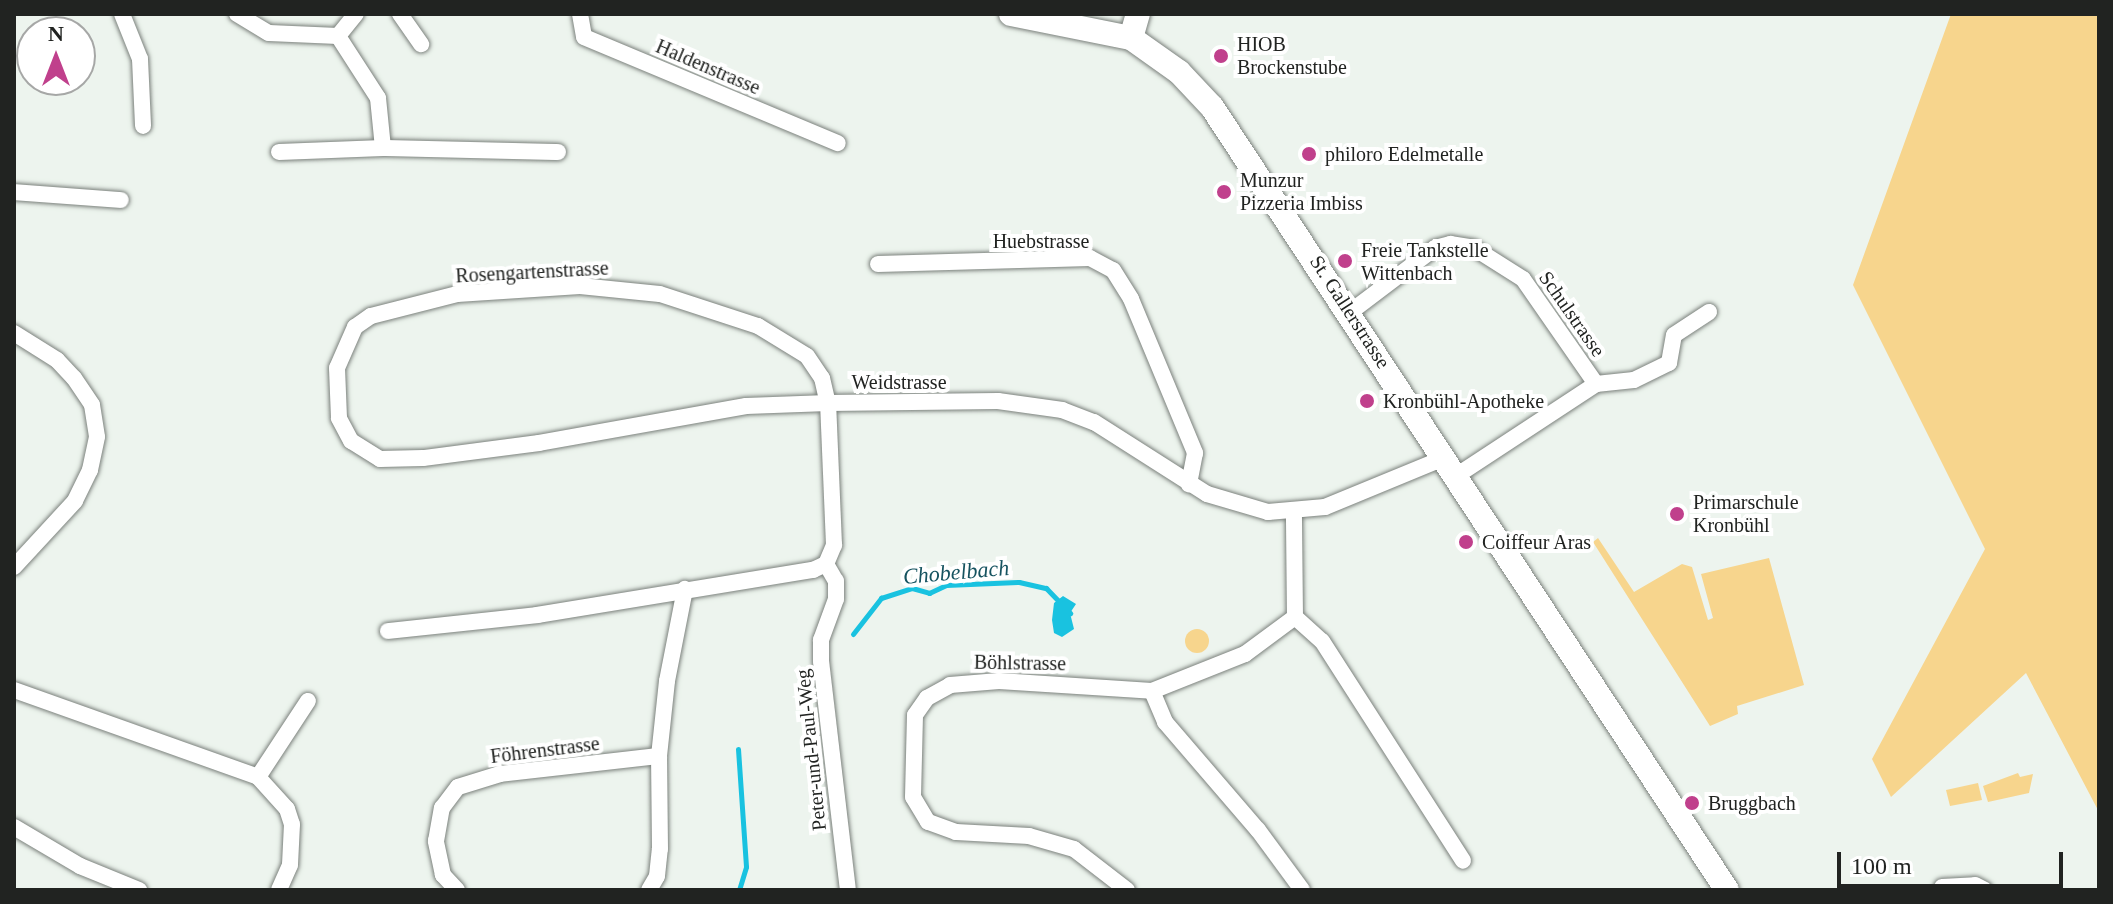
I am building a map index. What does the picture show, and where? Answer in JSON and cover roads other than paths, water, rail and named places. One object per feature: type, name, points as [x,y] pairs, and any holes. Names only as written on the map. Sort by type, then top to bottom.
[{"type":"main road","points":[[1011,14],[1131,38],[1138,14]]},
{"type":"main road","name":"St. Gallerstrasse","points":[[1131,38],[1179,72],[1212,107],[1450,467],[1722,888]]},
{"type":"street","points":[[122,14],[140,59],[143,126]]},
{"type":"street","points":[[237,14],[269,33],[338,36]]},
{"type":"street","points":[[338,36],[356,14]]},
{"type":"street","points":[[400,14],[421,44]]},
{"type":"street","name":"Haldenstrasse","points":[[580,14],[584,37],[838,143]]},
{"type":"street","points":[[338,36],[378,98],[383,148]]},
{"type":"street","points":[[279,152],[383,148],[558,152]]},
{"type":"street","points":[[14,192],[121,200]]},
{"type":"street","name":"Schulstrasse","points":[[1349,313],[1435,248],[1474,248],[1515,271],[1596,384]]},
{"type":"street","name":"Huebstrasse","points":[[878,264],[1090,258],[1113,270],[1195,453],[1189,484]]},
{"type":"street","name":"Rosengartenstrasse","points":[[620,288],[674,298],[758,326],[807,356],[822,378],[828,403],[746,406],[539,443],[380,459],[360,450],[339,418],[337,368],[355,327],[392,309],[457,294],[620,288]]},
{"type":"street","name":"Schulstrasse","points":[[1450,467],[1596,384],[1634,380],[1669,363],[1674,335],[1709,312]]},
{"type":"street","points":[[14,333],[57,360],[74,378],[92,405],[97,426],[90,470],[75,501],[36,548],[14,567]]},
{"type":"street","name":"Weidstrasse","points":[[826,564],[834,545],[828,403],[998,401],[1062,410],[1094,422],[1189,484],[1245,508],[1294,513],[1450,467]]},
{"type":"street","points":[[1294,513],[1295,617],[1322,641],[1463,861]]},
{"type":"street","points":[[388,631],[537,615],[813,570],[826,564]]},
{"type":"street","name":"Peter-und-Paul-Weg","points":[[826,564],[836,581],[836,599],[821,640],[821,661],[848,890]]},
{"type":"street","points":[[649,890],[657,876],[660,849],[659,756],[685,589]]},
{"type":"street","name":"Böhlstrasse","points":[[1127,890],[1094,860],[1063,845],[1010,833],[956,832],[928,822],[913,797],[911,730],[927,698],[969,681],[1152,691],[1221,667],[1295,617]]},
{"type":"street","points":[[14,690],[258,777],[287,809],[292,824],[290,865],[279,890]]},
{"type":"street","points":[[1152,691],[1165,722],[1258,830],[1302,890]]},
{"type":"street","points":[[258,777],[308,701]]},
{"type":"street","name":"Föhrenstrasse","points":[[457,890],[443,875],[436,841],[442,808],[458,787],[500,774],[659,756]]},
{"type":"street","points":[[14,827],[80,866],[139,890]]},
{"type":"street","points":[[1942,887],[1985,890]]},
{"type":"water","points":[[1063,596],[1076,604],[1070,613],[1074,629],[1062,637],[1054,633],[1052,620],[1054,603]]},
{"type":"waterway","name":"Chobelbach","points":[[853,634],[881,598],[912,588],[929,593],[946,585],[1019,582],[1046,588],[1070,613]]},
{"type":"waterway","name":"Chobelbach","points":[[738,749],[746,867],[739,890]]},
{"type":"place","name":"HIOB Brockenstube","points":[[1221,56]]},
{"type":"place","name":"philoro Edelmetalle","points":[[1309,154]]},
{"type":"place","name":"Munzur Pizzeria Imbiss","points":[[1224,192]]},
{"type":"place","name":"Freie Tankstelle Wittenbach","points":[[1345,261]]},
{"type":"place","name":"Kronbühl-Apotheke","points":[[1367,401]]},
{"type":"place","name":"Primarschule Kronbühl","points":[[1677,514]]},
{"type":"place","name":"Coiffeur Aras","points":[[1466,542]]},
{"type":"place","name":"Bruggbach","points":[[1692,803]]}]
